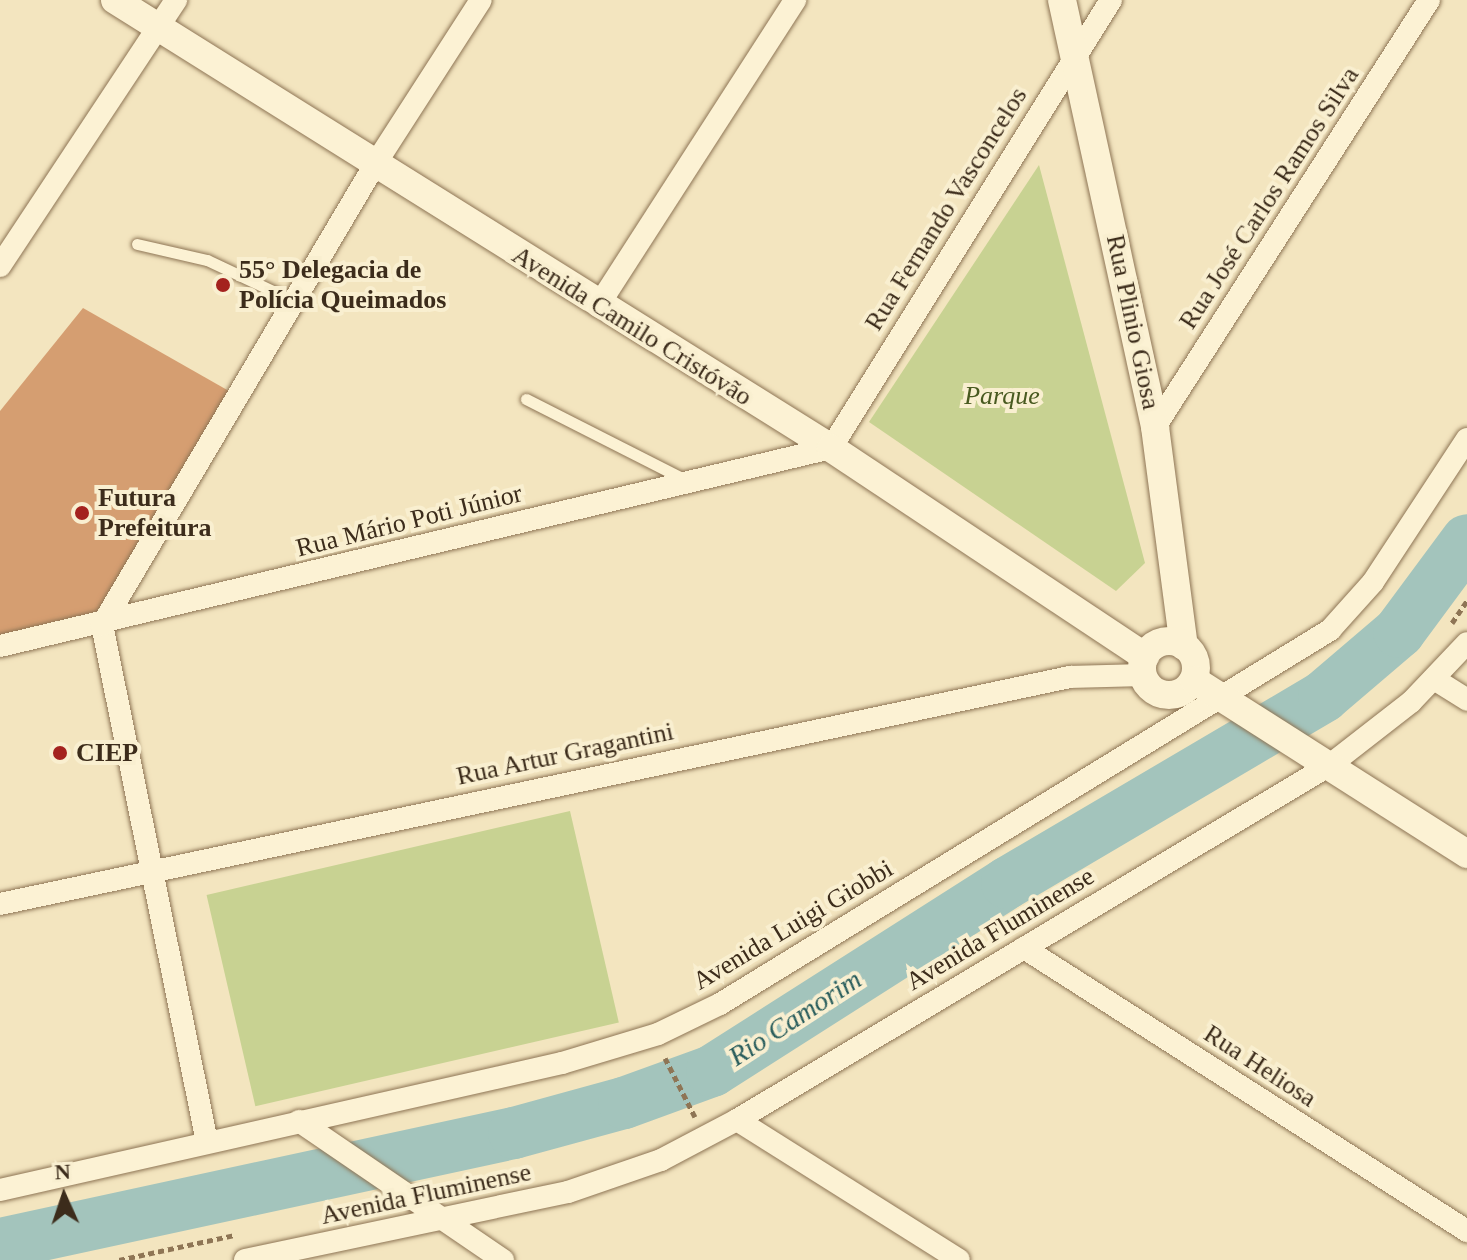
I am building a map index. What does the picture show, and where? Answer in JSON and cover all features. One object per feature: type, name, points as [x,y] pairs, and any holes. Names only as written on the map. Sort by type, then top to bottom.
[{"type":"street","name":"Avenida Camilo Cristóvão","points":[[115,0],[374,166],[831,448],[1144,666]]},
{"type":"street","points":[[0,266],[176,0]]},
{"type":"street","points":[[207,1142],[102,625],[374,166],[481,0]]},
{"type":"street","points":[[598,306],[795,0]]},
{"type":"street","name":"Rua Plinio Giosa","points":[[1062,0],[1155,427],[1184,646]]},
{"type":"street","name":"Rua Fernando Vasconcelos","points":[[831,448],[1111,0]]},
{"type":"street","name":"Rua José Carlos Ramos Silva","points":[[1155,427],[1429,0]]},
{"type":"street","name":"Avenida Luigi Giobbi","points":[[0,1190],[562,1063],[668,1029],[720,1004],[1221,695],[1280,665],[1347,614],[1467,439]]},
{"type":"street","name":"Rua Mário Poti Júnior","points":[[0,646],[102,625],[831,448]]},
{"type":"street","points":[[1162,642],[1184,646],[1196,665],[1194,680],[1170,696],[1150,688],[1144,666],[1162,642]]},
{"type":"street","name":"Avenida Fluminense","points":[[245,1260],[443,1221],[625,1174],[737,1120],[1024,948],[1319,758],[1434,679],[1467,643]]},
{"type":"street","name":"Rua Artur Gragantini","points":[[0,904],[153,869],[1070,677],[1144,666]]},
{"type":"street","points":[[1434,679],[1467,700]]},
{"type":"street","points":[[1194,680],[1467,854]]},
{"type":"street","name":"Rua Heliosa","points":[[1024,948],[1467,1231]]},
{"type":"street","points":[[737,1120],[959,1260]]},
{"type":"street","points":[[299,1121],[503,1260]]},
{"type":"lane","points":[[137,244],[207,260],[294,301]]},
{"type":"lane","points":[[526,399],[691,482]]},
{"type":"path","points":[[1443,635],[1467,601]]},
{"type":"path","points":[[651,1059],[677,1050]]},
{"type":"path","points":[[664,1054],[696,1117]]},
{"type":"path","points":[[686,1123],[708,1111]]},
{"type":"path","points":[[119,1260],[239,1234]]},
{"type":"green space","name":"Parque","points":[[1039,165],[1145,563],[1116,591],[869,422]]},
{"type":"green space","points":[[570,811],[619,1022],[255,1106],[207,895]]},
{"type":"building","name":"Futura Prefeitura","points":[[83,308],[236,395],[101,614],[0,637],[0,411]]},
{"type":"waterway","name":"Rio Camorim","points":[[0,1244],[514,1133],[624,1103],[712,1071],[1007,883],[1324,696],[1399,632],[1467,540]]},
{"type":"place","name":"55° Delegacia de Polícia Queimados","points":[[223,285]]},
{"type":"place","name":"Futura Prefeitura","points":[[82,513]]},
{"type":"place","name":"CIEP","points":[[60,753]]}]
